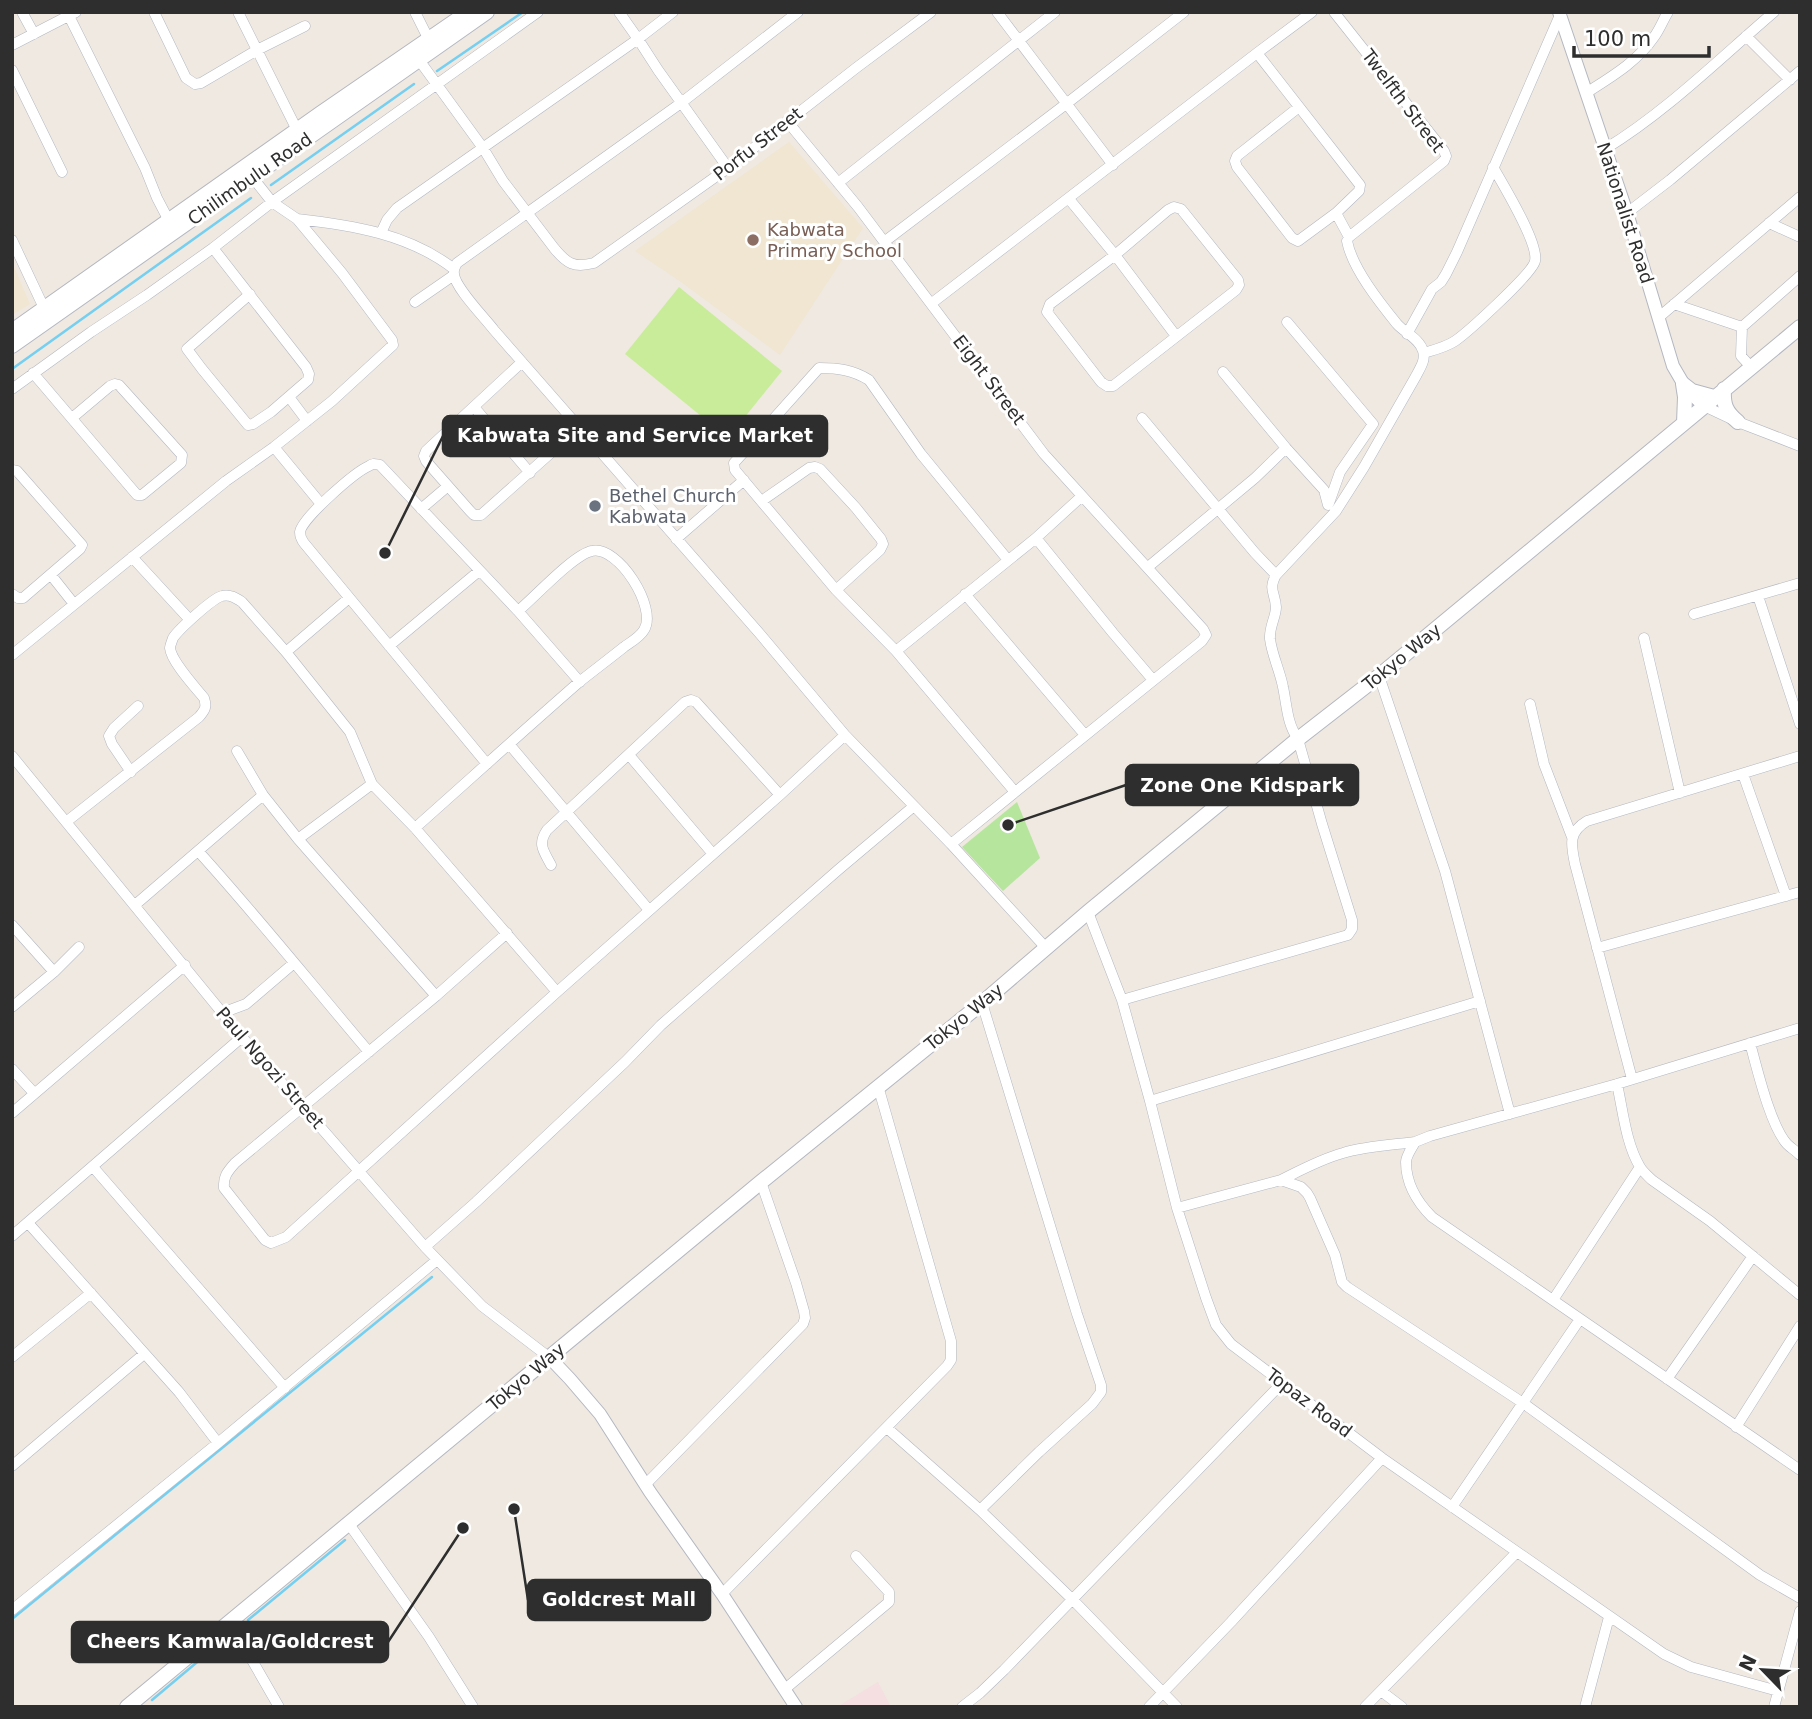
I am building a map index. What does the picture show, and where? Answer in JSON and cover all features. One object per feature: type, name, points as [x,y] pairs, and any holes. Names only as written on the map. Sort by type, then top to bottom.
[{"type":"main road","name":"Chilimbulu Road","points":[[12,331],[468,12]]},
{"type":"main road","name":"Chilimbulu Road","points":[[12,346],[487,12]]},
{"type":"main road","name":"Tokyo Way","points":[[137,1704],[230,1622],[761,1182],[982,1003],[1088,912],[1379,676],[1800,327]]},
{"type":"main road","points":[[1683,384],[1692,391],[1723,402],[1728,414],[1738,422]]},
{"type":"main road","points":[[1683,384],[1684,423]]},
{"type":"street","points":[[22,12],[34,34]]},
{"type":"street","points":[[154,12],[186,78],[194,84],[201,83],[305,26]]},
{"type":"street","points":[[238,12],[297,130]]},
{"type":"street","points":[[415,12],[429,40]]},
{"type":"street","points":[[12,388],[213,248],[272,202],[538,12]]},
{"type":"street","points":[[619,12],[728,168]]},
{"type":"street","points":[[381,233],[397,208],[673,12]]},
{"type":"street","points":[[415,302],[454,272],[457,263],[681,103],[799,12]]},
{"type":"street","name":"Porfu Street","points":[[526,212],[563,259],[581,266],[594,262],[728,168],[931,12]]},
{"type":"street","points":[[997,12],[1113,165]]},
{"type":"street","points":[[838,183],[1055,12]]},
{"type":"street","points":[[884,242],[1184,12]]},
{"type":"street","points":[[932,303],[1312,12]]},
{"type":"street","name":"Twelfth Street","points":[[1334,12],[1446,156],[1444,161],[1349,237]]},
{"type":"street","points":[[1586,93],[1620,72],[1640,53],[1655,36],[1668,12]]},
{"type":"street","points":[[1605,149],[1634,131],[1774,12]]},
{"type":"street","points":[[12,45],[73,14],[169,221]]},
{"type":"street","points":[[1407,334],[1432,289],[1446,274],[1559,14]]},
{"type":"street","name":"Nationalist Road","points":[[1559,14],[1627,213],[1672,366],[1683,384]]},
{"type":"street","points":[[1746,36],[1790,79]]},
{"type":"street","points":[[1257,53],[1360,185],[1359,191],[1336,213],[1298,241],[1292,239],[1235,162],[1237,156],[1299,107]]},
{"type":"street","points":[[419,60],[526,212]]},
{"type":"street","points":[[12,70],[62,172]]},
{"type":"street","points":[[1627,213],[1800,71]]},
{"type":"street","name":"Eight Street","points":[[788,121],[932,303],[1044,454],[1203,629],[1206,635],[1202,641],[1153,680]]},
{"type":"street","points":[[1424,353],[1454,342],[1506,296],[1531,270],[1536,260],[1535,249],[1523,222],[1493,167]]},
{"type":"street","points":[[12,655],[226,481],[307,421],[393,345],[342,273],[297,219],[272,202],[253,178]]},
{"type":"street","points":[[1658,318],[1800,197]]},
{"type":"street","points":[[1069,199],[1176,336]]},
{"type":"street","points":[[1174,207],[1181,209],[1238,280],[1239,285],[1176,336],[1113,386],[1107,386],[1101,382],[1047,312],[1050,304],[1174,207]]},
{"type":"street","points":[[1122,1000],[1348,935],[1352,929],[1352,920],[1298,739],[1288,718],[1270,638],[1271,623],[1276,611],[1271,590],[1276,575],[1336,511],[1423,362],[1424,353],[1420,344],[1398,325],[1354,265],[1348,248],[1349,237],[1336,213]]},
{"type":"street","points":[[297,219],[381,233],[432,254],[454,272],[464,293],[522,362],[845,735],[951,844],[1046,948]]},
{"type":"street","points":[[1769,223],[1800,237]]},
{"type":"street","points":[[12,240],[44,308]]},
{"type":"street","points":[[213,248],[250,295],[306,367],[309,374],[309,380],[289,397],[248,425],[187,351],[187,347],[250,295]]},
{"type":"street","points":[[1751,367],[1741,356],[1742,327],[1800,276]]},
{"type":"street","points":[[1674,304],[1742,327]]},
{"type":"street","points":[[1287,322],[1373,424],[1340,472],[1326,513],[1311,538]]},
{"type":"street","points":[[522,362],[426,451],[426,461],[470,511],[478,516],[580,428]]},
{"type":"street","points":[[1008,560],[921,454],[869,380],[858,373],[841,368],[819,368],[734,463],[735,470],[763,500],[836,590],[896,650],[1015,792]]},
{"type":"street","points":[[1223,372],[1324,490],[1329,503]]},
{"type":"street","points":[[33,373],[137,495],[142,495],[181,463],[182,455],[119,385],[110,386],[72,418]]},
{"type":"street","points":[[289,397],[307,421]]},
{"type":"street","points":[[1714,397],[1738,422],[1800,446]]},
{"type":"street","points":[[474,407],[530,473]]},
{"type":"street","points":[[1142,418],[1255,554],[1276,575]]},
{"type":"street","points":[[274,447],[321,504]]},
{"type":"street","points":[[1148,567],[1286,448]]},
{"type":"street","points":[[487,764],[300,537],[307,518],[321,504],[365,468],[380,465],[518,611],[580,682]]},
{"type":"street","points":[[763,500],[809,468],[815,467],[820,469],[856,508],[883,544],[880,550],[836,590]]},
{"type":"street","points":[[12,470],[17,471],[82,545],[23,598],[12,594]]},
{"type":"street","points":[[676,539],[744,480]]},
{"type":"street","points":[[421,509],[448,486]]},
{"type":"street","points":[[896,650],[1036,538],[1082,496]]},
{"type":"street","points":[[951,844],[1153,680],[1036,538]]},
{"type":"street","points":[[415,828],[580,682],[643,632],[648,619],[642,597],[625,569],[603,551],[594,550],[571,564],[518,611]]},
{"type":"street","points":[[132,556],[190,620]]},
{"type":"street","points":[[389,646],[479,571]]},
{"type":"street","points":[[51,575],[74,604]]},
{"type":"street","points":[[1694,614],[1800,583]]},
{"type":"street","points":[[965,594],[1085,735]]},
{"type":"street","points":[[66,822],[205,710],[204,698],[172,656],[170,647],[173,639],[190,620],[216,598],[225,595],[234,597],[242,602],[286,652],[350,732],[372,784],[415,828],[556,992]]},
{"type":"street","points":[[1758,596],[1800,724]]},
{"type":"street","points":[[286,652],[349,598]]},
{"type":"street","points":[[1644,639],[1680,793]]},
{"type":"street","points":[[1379,676],[1445,871],[1510,1114]]},
{"type":"street","points":[[551,865],[541,846],[541,838],[547,830],[685,702],[691,700],[696,702],[780,795]]},
{"type":"street","points":[[1530,704],[1544,764],[1572,837],[1572,849],[1632,1079]]},
{"type":"street","points":[[131,772],[109,736],[138,706]]},
{"type":"street","points":[[507,933],[436,996],[234,1163],[223,1180],[224,1188],[265,1240],[271,1243],[286,1237],[845,735]]},
{"type":"street","points":[[509,744],[649,910]]},
{"type":"street","points":[[237,751],[262,795],[436,996]]},
{"type":"street","points":[[628,755],[713,855]]},
{"type":"street","name":"Paul Ngozi Street","points":[[12,756],[242,1037],[425,1247],[482,1306],[550,1358]]},
{"type":"street","points":[[1572,837],[1578,826],[1587,821],[1800,756]]},
{"type":"street","points":[[1744,774],[1786,896]]},
{"type":"street","points":[[298,839],[372,784]]},
{"type":"street","points":[[135,905],[262,795]]},
{"type":"street","points":[[425,1247],[477,1202],[661,1025],[914,806]]},
{"type":"street","points":[[198,851],[369,1052]]},
{"type":"street","points":[[1597,948],[1800,892]]},
{"type":"street","name":"Topaz Road","points":[[1088,912],[1122,1000],[1177,1208],[1216,1325],[1231,1344],[1382,1458],[1664,1654],[1678,1662],[1778,1691]]},
{"type":"street","points":[[12,925],[54,972]]},
{"type":"street","points":[[12,1007],[79,947]]},
{"type":"street","points":[[222,1013],[246,1004],[293,963]]},
{"type":"street","points":[[12,1113],[185,965]]},
{"type":"street","points":[[1150,1101],[1480,1001]]},
{"type":"street","points":[[979,1510],[1092,1404],[1101,1392],[982,1003]]},
{"type":"street","points":[[1177,1208],[1281,1180],[1341,1153],[1415,1142],[1800,1028]]},
{"type":"street","points":[[12,1236],[242,1037]]},
{"type":"street","points":[[1750,1042],[1776,1127],[1800,1155]]},
{"type":"street","points":[[12,1069],[34,1093]]},
{"type":"street","points":[[1617,1084],[1630,1144],[1640,1167],[1652,1180],[1710,1221],[1800,1295]]},
{"type":"street","points":[[722,1594],[951,1360],[952,1348],[878,1086]]},
{"type":"street","points":[[1415,1142],[1406,1160],[1412,1192],[1432,1217],[1800,1471]]},
{"type":"street","points":[[93,1167],[285,1388]]},
{"type":"street","points":[[1553,1300],[1640,1167]]},
{"type":"street","points":[[1281,1180],[1307,1192],[1335,1255],[1342,1282],[1347,1287],[1523,1402],[1760,1575],[1800,1598]]},
{"type":"street","points":[[645,1485],[803,1324],[805,1318],[796,1283],[761,1182]]},
{"type":"street","points":[[29,1224],[179,1392],[218,1443]]},
{"type":"street","points":[[1667,1379],[1753,1256]]},
{"type":"street","points":[[12,1610],[285,1388],[437,1260]]},
{"type":"street","points":[[14,1353],[91,1293]]},
{"type":"street","points":[[1452,1507],[1580,1319]]},
{"type":"street","points":[[1736,1427],[1800,1326]]},
{"type":"street","points":[[12,1466],[144,1354]]},
{"type":"street","points":[[550,1358],[600,1414],[796,1707]]},
{"type":"street","points":[[962,1707],[1004,1670],[1282,1383]]},
{"type":"street","points":[[887,1428],[979,1510],[1073,1600],[1177,1707]]},
{"type":"street","points":[[1149,1707],[1382,1458]]},
{"type":"street","points":[[349,1524],[429,1636],[473,1707]]},
{"type":"street","points":[[1365,1707],[1517,1552]]},
{"type":"street","points":[[785,1689],[889,1602],[889,1592],[856,1556]]},
{"type":"street","points":[[1774,1707],[1800,1611]]},
{"type":"street","points":[[1585,1707],[1609,1617]]},
{"type":"street","points":[[230,1622],[279,1707]]},
{"type":"street","points":[[1381,1691],[1402,1707]]},
{"type":"shaded area","name":"Kabwata Primary School","points":[[789,142],[863,228],[780,355],[635,251]]},
{"type":"shaded area","points":[[12,262],[30,304],[12,315]]},
{"type":"shaded area","points":[[878,1682],[891,1707],[837,1707]]},
{"type":"green space","points":[[679,287],[782,371],[728,438],[625,354]]},
{"type":"green space","points":[[1017,802],[1040,858],[1003,891],[962,847]]},
{"type":"waterway","points":[[437,71],[523,12]]},
{"type":"waterway","points":[[271,185],[414,84]]},
{"type":"waterway","points":[[12,369],[251,198]]},
{"type":"waterway","points":[[12,1619],[432,1277]]},
{"type":"waterway","points":[[248,1620],[345,1540]]},
{"type":"waterway","points":[[152,1700],[227,1637]]},
{"type":"place","name":"Kabwata Primary School","points":[[753,240]]},
{"type":"place","name":"Bethel Church Kabwata","points":[[595,506]]},
{"type":"place","name":"Kabwata Site and Service Market","points":[[385,553]]},
{"type":"place","name":"Zone One Kidspark","points":[[1008,825]]},
{"type":"place","name":"Goldcrest Mall","points":[[514,1509]]},
{"type":"place","name":"Cheers Kamwala/Goldcrest","points":[[463,1528]]}]
